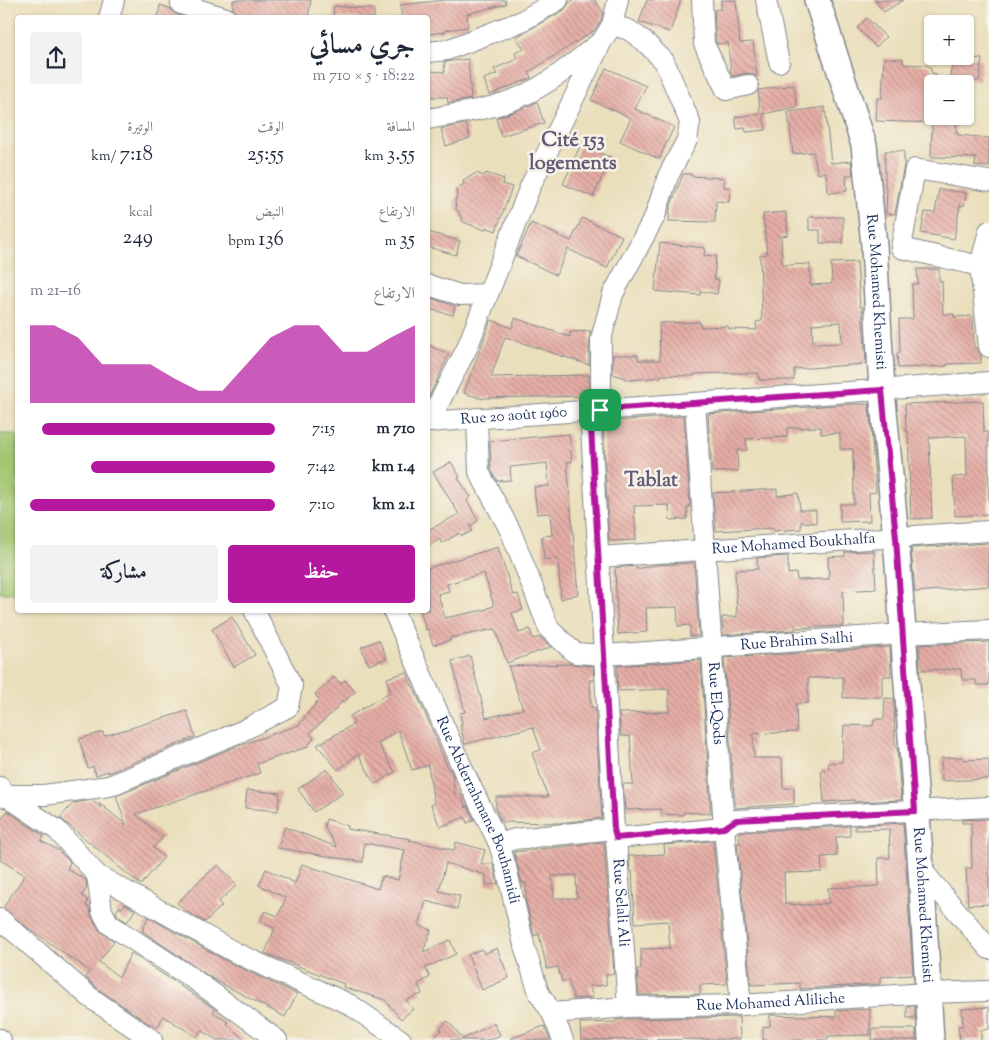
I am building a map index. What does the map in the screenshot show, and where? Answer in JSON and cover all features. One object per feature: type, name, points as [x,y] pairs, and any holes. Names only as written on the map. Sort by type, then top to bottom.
[{"type":"main road","name":"Rue Mohamed Khemisti","points":[[817,0],[864,145],[874,245],[882,390],[896,538],[915,811],[921,869],[931,1040]]},
{"type":"street","points":[[110,15],[114,0]]},
{"type":"street","points":[[182,0],[181,4],[216,15]]},
{"type":"street","points":[[430,52],[447,50],[522,21],[558,0]]},
{"type":"street","points":[[430,418],[467,348],[530,187],[607,33],[618,0]]},
{"type":"street","points":[[702,0],[704,44],[726,90],[748,85]]},
{"type":"street","points":[[766,0],[779,62]]},
{"type":"street","name":"Rue Selali Ali","points":[[607,33],[629,30],[644,41],[664,61],[690,122],[687,140],[668,176],[655,216],[613,294],[601,339],[595,410],[598,557],[628,1007]]},
{"type":"street","points":[[430,119],[488,108],[531,92],[557,76],[607,33]]},
{"type":"street","points":[[901,248],[915,169],[989,181]]},
{"type":"street","points":[[989,232],[980,266],[989,348]]},
{"type":"street","points":[[874,245],[881,248],[901,248],[980,266]]},
{"type":"street","points":[[430,286],[460,295],[488,294]]},
{"type":"street","name":"Rue 20 août 1960","points":[[430,422],[989,382]]},
{"type":"street","name":"Rue El-Qods","points":[[695,403],[724,828],[741,1005]]},
{"type":"street","name":"Rue Brahim Salhi","points":[[477,418],[479,472],[511,532],[549,629],[575,652],[604,656],[902,634],[989,630]]},
{"type":"street","name":"Rue Mohamed Boukhalfa","points":[[598,557],[989,531]]},
{"type":"street","points":[[2,795],[44,795],[109,786],[242,731],[288,707],[292,686],[256,613]]},
{"type":"street","name":"Rue Abderrahmane Bouhamidi","points":[[394,613],[498,844],[506,867],[525,949],[539,993],[552,1013]]},
{"type":"street","points":[[2,795],[57,830],[98,875],[236,953],[349,1004],[402,1040]]},
{"type":"street","points":[[498,844],[515,839],[724,828],[736,820],[989,806]]},
{"type":"street","points":[[921,869],[989,949]]},
{"type":"street","points":[[98,875],[102,911],[109,924],[195,980],[277,1040]]},
{"type":"street","points":[[0,918],[91,998],[152,1040]]},
{"type":"street","name":"Rue Mohamed Aliliche","points":[[552,1013],[628,1007],[741,1005],[989,991]]},
{"type":"street","points":[[552,1013],[563,1040]]},
{"type":"green space","points":[[0,434],[15,434],[15,593],[0,593]]},
{"type":"building","points":[[233,0],[311,0],[308,15],[236,15],[233,9]]},
{"type":"building","points":[[445,0],[505,0],[506,4],[467,14],[468,27],[430,34],[430,15],[402,15],[400,5]]},
{"type":"building","points":[[573,0],[595,0],[603,12],[595,30],[529,72],[531,78],[489,95],[484,79],[497,74],[494,69],[517,59],[515,53],[524,49],[516,37],[564,10]]},
{"type":"building","points":[[647,0],[681,0],[670,32],[639,22]]},
{"type":"building","points":[[721,0],[736,0],[740,43],[753,42],[757,77],[746,73],[733,76],[731,73],[728,43],[717,44],[714,10],[721,9]]},
{"type":"building","points":[[874,0],[903,0],[884,12]]},
{"type":"building","points":[[160,5],[170,8],[177,15],[158,15]]},
{"type":"building","points":[[334,6],[374,9],[374,15],[333,15]]},
{"type":"building","points":[[867,18],[886,37],[876,47],[857,28]]},
{"type":"building","points":[[884,58],[903,59],[903,64],[926,65],[930,67],[932,73],[936,74],[924,75],[924,123],[876,121],[877,98],[882,98]]},
{"type":"building","points":[[974,58],[982,59],[979,81],[974,80],[974,75],[950,75],[952,65],[974,65]]},
{"type":"building","points":[[468,59],[471,99],[448,103],[447,97],[430,97],[430,71],[445,72],[444,62]]},
{"type":"building","points":[[606,68],[646,86],[635,109],[674,127],[659,159],[620,141],[631,118],[591,100]]},
{"type":"building","points":[[794,85],[797,107],[763,114],[766,130],[746,132],[745,128],[737,129],[735,117],[760,114],[758,90]]},
{"type":"building","points":[[537,102],[544,123],[501,136],[496,118]]},
{"type":"building","points":[[825,107],[831,163],[851,161],[853,175],[846,175],[847,191],[828,193],[826,172],[818,174],[813,152],[793,154],[788,112]]},
{"type":"building","points":[[466,124],[470,138],[446,146],[441,129]]},
{"type":"building","points":[[932,125],[957,125],[956,133],[958,135],[989,138],[989,167],[975,166],[976,158],[931,157]]},
{"type":"building","points":[[581,144],[611,158],[593,197],[563,184]]},
{"type":"building","points":[[885,151],[904,151],[904,165],[895,214],[886,214]]},
{"type":"building","points":[[476,173],[484,176],[486,173],[504,179],[502,184],[512,187],[496,231],[486,227],[485,230],[463,222],[458,210],[456,210],[456,189],[464,184],[463,181]]},
{"type":"building","points":[[683,174],[724,178],[724,187],[730,187],[729,202],[716,201],[715,222],[669,221],[670,208]]},
{"type":"building","points":[[939,189],[966,193],[964,206],[960,205],[954,239],[921,233],[925,212],[935,213]]},
{"type":"building","points":[[786,212],[788,235],[781,236],[782,265],[810,264],[810,285],[832,284],[831,263],[857,262],[866,364],[794,369],[794,380],[759,380],[759,373],[694,374],[694,376],[661,375],[661,377],[630,380],[613,374],[613,355],[638,355],[638,360],[660,360],[659,323],[700,322],[700,327],[728,326],[729,329],[757,330],[756,322],[762,321],[760,255],[767,254],[763,214]],"holes":[[[841,322],[842,343],[813,344],[812,324]]]},
{"type":"building","points":[[809,217],[843,217],[843,243],[820,243],[820,230],[809,230]]},
{"type":"building","points":[[582,218],[622,236],[607,268],[568,249],[556,275],[516,256],[531,223],[571,241]]},
{"type":"building","points":[[430,233],[460,241],[456,255],[430,248]]},
{"type":"building","points":[[660,243],[705,248],[704,255],[716,256],[714,279],[719,280],[717,294],[701,291],[700,295],[655,291]]},
{"type":"building","points":[[917,269],[939,269],[939,281],[942,281],[943,314],[954,314],[954,317],[973,316],[974,348],[977,348],[981,355],[981,363],[898,368],[897,353],[900,353],[899,319],[913,319],[912,284],[918,284]]},
{"type":"building","points":[[430,298],[455,306],[453,315],[430,309]]},
{"type":"building","points":[[515,318],[570,337],[570,332],[591,331],[589,339],[589,365],[505,337],[491,377],[589,375],[589,396],[483,399],[464,393],[491,320],[512,328]]},
{"type":"building","points":[[430,346],[449,354],[430,395]]},
{"type":"building","points":[[983,401],[984,432],[988,432],[989,514],[955,516],[953,477],[967,476],[966,436],[929,438],[932,518],[911,519],[908,431],[906,431],[905,404]]},
{"type":"building","points":[[869,404],[876,492],[869,493],[870,521],[840,522],[840,504],[854,504],[853,449],[840,449],[840,433],[821,434],[821,427],[787,428],[787,437],[746,439],[747,450],[737,450],[738,471],[712,472],[708,414]]},
{"type":"building","points":[[684,416],[690,507],[687,507],[687,519],[670,520],[669,505],[634,506],[636,540],[609,541],[603,422]]},
{"type":"building","points":[[569,434],[572,462],[567,461],[578,594],[561,599],[558,558],[544,560],[542,536],[552,535],[550,513],[537,514],[534,487],[549,486],[547,463],[510,467],[511,480],[497,481],[491,469],[490,441]]},
{"type":"building","points":[[451,462],[460,477],[458,478],[471,497],[467,500],[478,521],[470,526],[472,531],[462,536],[460,533],[442,543],[440,539],[430,545],[430,529],[459,514],[433,472]]},
{"type":"building","points":[[777,489],[777,496],[798,493],[800,510],[816,510],[816,523],[801,522],[801,529],[774,531],[774,528],[716,531],[713,493]]},
{"type":"building","points":[[989,543],[989,586],[915,592],[911,548]]},
{"type":"building","points":[[498,547],[513,595],[518,594],[523,610],[512,613],[519,633],[530,629],[533,639],[540,637],[551,647],[507,663],[495,629],[450,638],[451,640],[433,645],[428,629],[426,630],[421,613],[430,613],[430,567]],"holes":[[[484,573],[494,606],[445,618],[438,594],[449,591],[447,584]]]},
{"type":"building","points":[[874,551],[876,589],[843,591],[844,626],[795,628],[795,630],[723,635],[722,617],[737,617],[735,570],[758,569],[757,558],[788,556],[788,574],[796,573],[797,580],[829,579],[828,557],[845,556],[845,552]]},
{"type":"building","points":[[694,563],[699,636],[690,636],[690,625],[678,626],[677,607],[646,608],[647,632],[618,634],[615,568],[636,566],[636,569],[656,565]]},
{"type":"building","points":[[232,617],[255,655],[234,667],[212,629]]},
{"type":"building","points":[[379,640],[387,658],[369,665],[361,647]]},
{"type":"building","points":[[989,642],[989,685],[976,685],[976,680],[962,680],[961,669],[920,670],[919,645]]},
{"type":"building","points":[[890,647],[891,676],[882,676],[882,697],[843,698],[843,677],[808,678],[808,703],[796,704],[797,732],[753,734],[754,758],[782,758],[783,788],[794,788],[794,804],[735,808],[724,658]]},
{"type":"building","points":[[470,656],[486,718],[523,709],[508,666],[572,664],[593,666],[594,680],[590,680],[591,707],[595,708],[602,818],[559,823],[502,822],[496,810],[496,797],[548,797],[532,753],[541,750],[533,727],[465,744],[460,725],[462,724],[460,713],[465,712],[452,661]]},
{"type":"building","points":[[701,660],[711,814],[684,812],[683,815],[661,814],[661,809],[625,810],[623,784],[633,784],[630,736],[621,736],[619,713],[669,712],[669,689],[618,691],[617,666]]},
{"type":"building","points":[[407,672],[448,769],[452,773],[455,795],[460,793],[466,808],[467,805],[474,820],[467,823],[465,817],[440,827],[431,805],[434,803],[428,765],[412,770],[398,730],[378,743],[395,772],[375,784],[358,754],[338,770],[317,745],[354,724],[350,716],[390,692],[387,678]]},
{"type":"building","points":[[334,677],[341,684],[345,680],[356,691],[342,703],[342,701],[310,733],[314,738],[307,747],[257,764],[260,773],[136,814],[163,837],[153,848],[164,857],[141,885],[60,818],[73,803],[92,800],[101,808],[99,803],[126,825],[116,796],[235,747],[299,725],[319,699],[315,695]]},
{"type":"building","points":[[885,698],[894,699],[895,747],[897,747],[901,800],[824,802],[821,770],[829,769],[828,763],[842,762],[844,725],[873,726],[874,719],[884,719]]},
{"type":"building","points":[[187,711],[195,737],[108,773],[108,771],[96,775],[93,766],[88,768],[79,739],[103,732],[104,736]]},
{"type":"building","points":[[963,757],[963,760],[989,759],[989,779],[942,781],[941,758]]},
{"type":"building","points":[[327,769],[343,793],[314,812],[298,789]]},
{"type":"building","points":[[247,790],[280,793],[278,811],[245,808]]},
{"type":"building","points":[[7,811],[44,836],[41,841],[58,850],[70,862],[67,869],[86,880],[87,888],[82,896],[88,900],[86,906],[90,908],[91,916],[99,930],[114,941],[99,962],[119,977],[131,953],[215,1009],[213,1012],[228,1022],[227,1024],[245,1040],[217,1040],[201,1030],[197,1037],[163,1016],[158,1027],[148,1023],[98,989],[85,977],[90,971],[28,928],[3,908],[25,875],[0,860],[0,822]]},
{"type":"building","points":[[326,819],[348,826],[347,829],[411,839],[409,840],[454,850],[456,842],[485,850],[481,864],[493,864],[498,884],[486,885],[486,875],[446,863],[439,891],[460,896],[457,909],[426,901],[419,925],[431,930],[423,952],[450,940],[456,954],[425,968],[430,977],[418,984],[422,994],[406,1000],[413,1009],[401,1019],[385,1000],[343,987],[344,984],[265,953],[275,928],[260,922],[265,911],[278,916],[286,898],[259,885],[266,869],[295,883],[302,864],[378,889],[382,876],[398,880],[405,850],[364,843],[363,862],[278,848],[285,827],[337,847],[324,827]]},
{"type":"building","points":[[989,819],[989,904],[968,905],[966,868],[972,868],[971,823],[962,823],[962,820]]},
{"type":"building","points":[[903,823],[913,975],[880,977],[880,984],[800,989],[800,983],[751,985],[737,843],[740,843],[739,832],[850,826],[850,836],[836,837],[837,856],[821,857],[822,872],[784,873],[785,904],[812,905],[829,903],[828,888],[879,886],[878,858],[890,858],[889,829],[855,830],[855,826]]},
{"type":"building","points":[[713,841],[727,984],[700,985],[700,994],[639,995],[637,969],[641,969],[641,949],[670,948],[668,921],[635,923],[632,871],[630,871],[629,856],[665,854],[664,845]]},
{"type":"building","points":[[604,842],[614,974],[606,974],[606,985],[589,986],[593,997],[574,999],[568,980],[562,982],[558,967],[547,969],[539,934],[534,936],[526,901],[526,883],[522,883],[514,852]],"holes":[[[576,875],[577,898],[554,898],[552,876]]]},
{"type":"building","points":[[218,865],[237,885],[218,902],[222,906],[205,922],[186,911],[177,903]]},
{"type":"building","points":[[125,904],[135,910],[127,922],[118,916],[116,912],[119,907],[122,908]]},
{"type":"building","points":[[148,917],[230,963],[297,994],[285,1017],[213,979],[142,931]]},
{"type":"building","points":[[497,948],[509,978],[482,990],[468,955],[482,949],[484,954]]},
{"type":"building","points":[[907,1006],[915,1006],[915,1018],[907,1018]]},
{"type":"building","points":[[989,1007],[989,1029],[981,1030],[981,1040],[960,1040],[958,1026],[963,1026],[962,1009]]},
{"type":"building","points":[[870,1009],[870,1035],[828,1036],[828,1040],[763,1040],[763,1027],[770,1026],[770,1015],[836,1017],[836,1011]]},
{"type":"building","points":[[739,1017],[740,1039],[581,1040],[580,1023],[616,1022],[616,1020],[629,1019]]},
{"type":"building","points":[[448,1021],[463,1039],[494,1023],[500,1035],[490,1040],[431,1040],[442,1030],[440,1028]]},
{"type":"building","points":[[544,1026],[550,1040],[510,1040],[510,1039]]},
{"type":"building","points":[[872,1029],[916,1029],[916,1040],[872,1040]]},
{"type":"district","name":"Cité 153 logements","points":[[573,152]]},
{"type":"district","name":"Tablat","points":[[651,481]]},
{"type":"route","points":[[882,390],[896,538],[915,811],[736,820],[724,828],[616,838],[590,410],[600,410],[882,390]]}]
